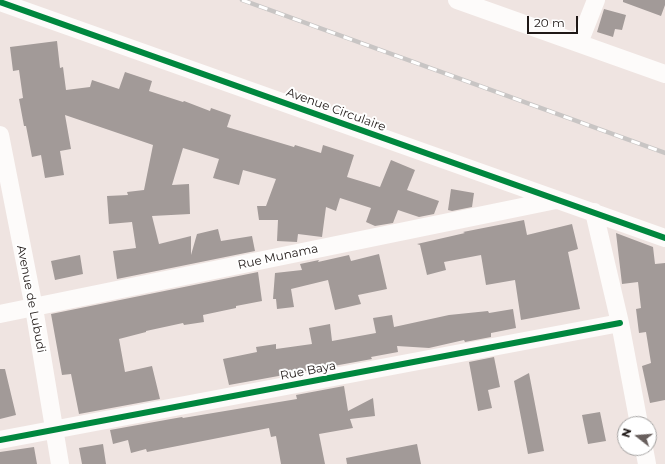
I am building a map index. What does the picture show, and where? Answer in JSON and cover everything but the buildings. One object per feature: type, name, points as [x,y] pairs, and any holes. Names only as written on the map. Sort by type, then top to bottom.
[{"type":"street","points":[[457,0],[665,74]]},
{"type":"street","points":[[579,44],[596,0]]},
{"type":"street","name":"Avenue Circulaire","points":[[0,2],[665,238]]},
{"type":"street","name":"Avenue de Lubudi","points":[[0,135],[4,181],[34,308],[60,464]]},
{"type":"street","name":"Rue Munama","points":[[0,314],[556,200]]},
{"type":"street","points":[[594,212],[620,324],[638,416]]},
{"type":"street","name":"Rue Baya","points":[[0,440],[620,324]]},
{"type":"railway","points":[[242,0],[665,153]]},
{"type":"cycle path","points":[[0,2],[665,238]]},
{"type":"cycle path","points":[[0,440],[620,323]]}]
